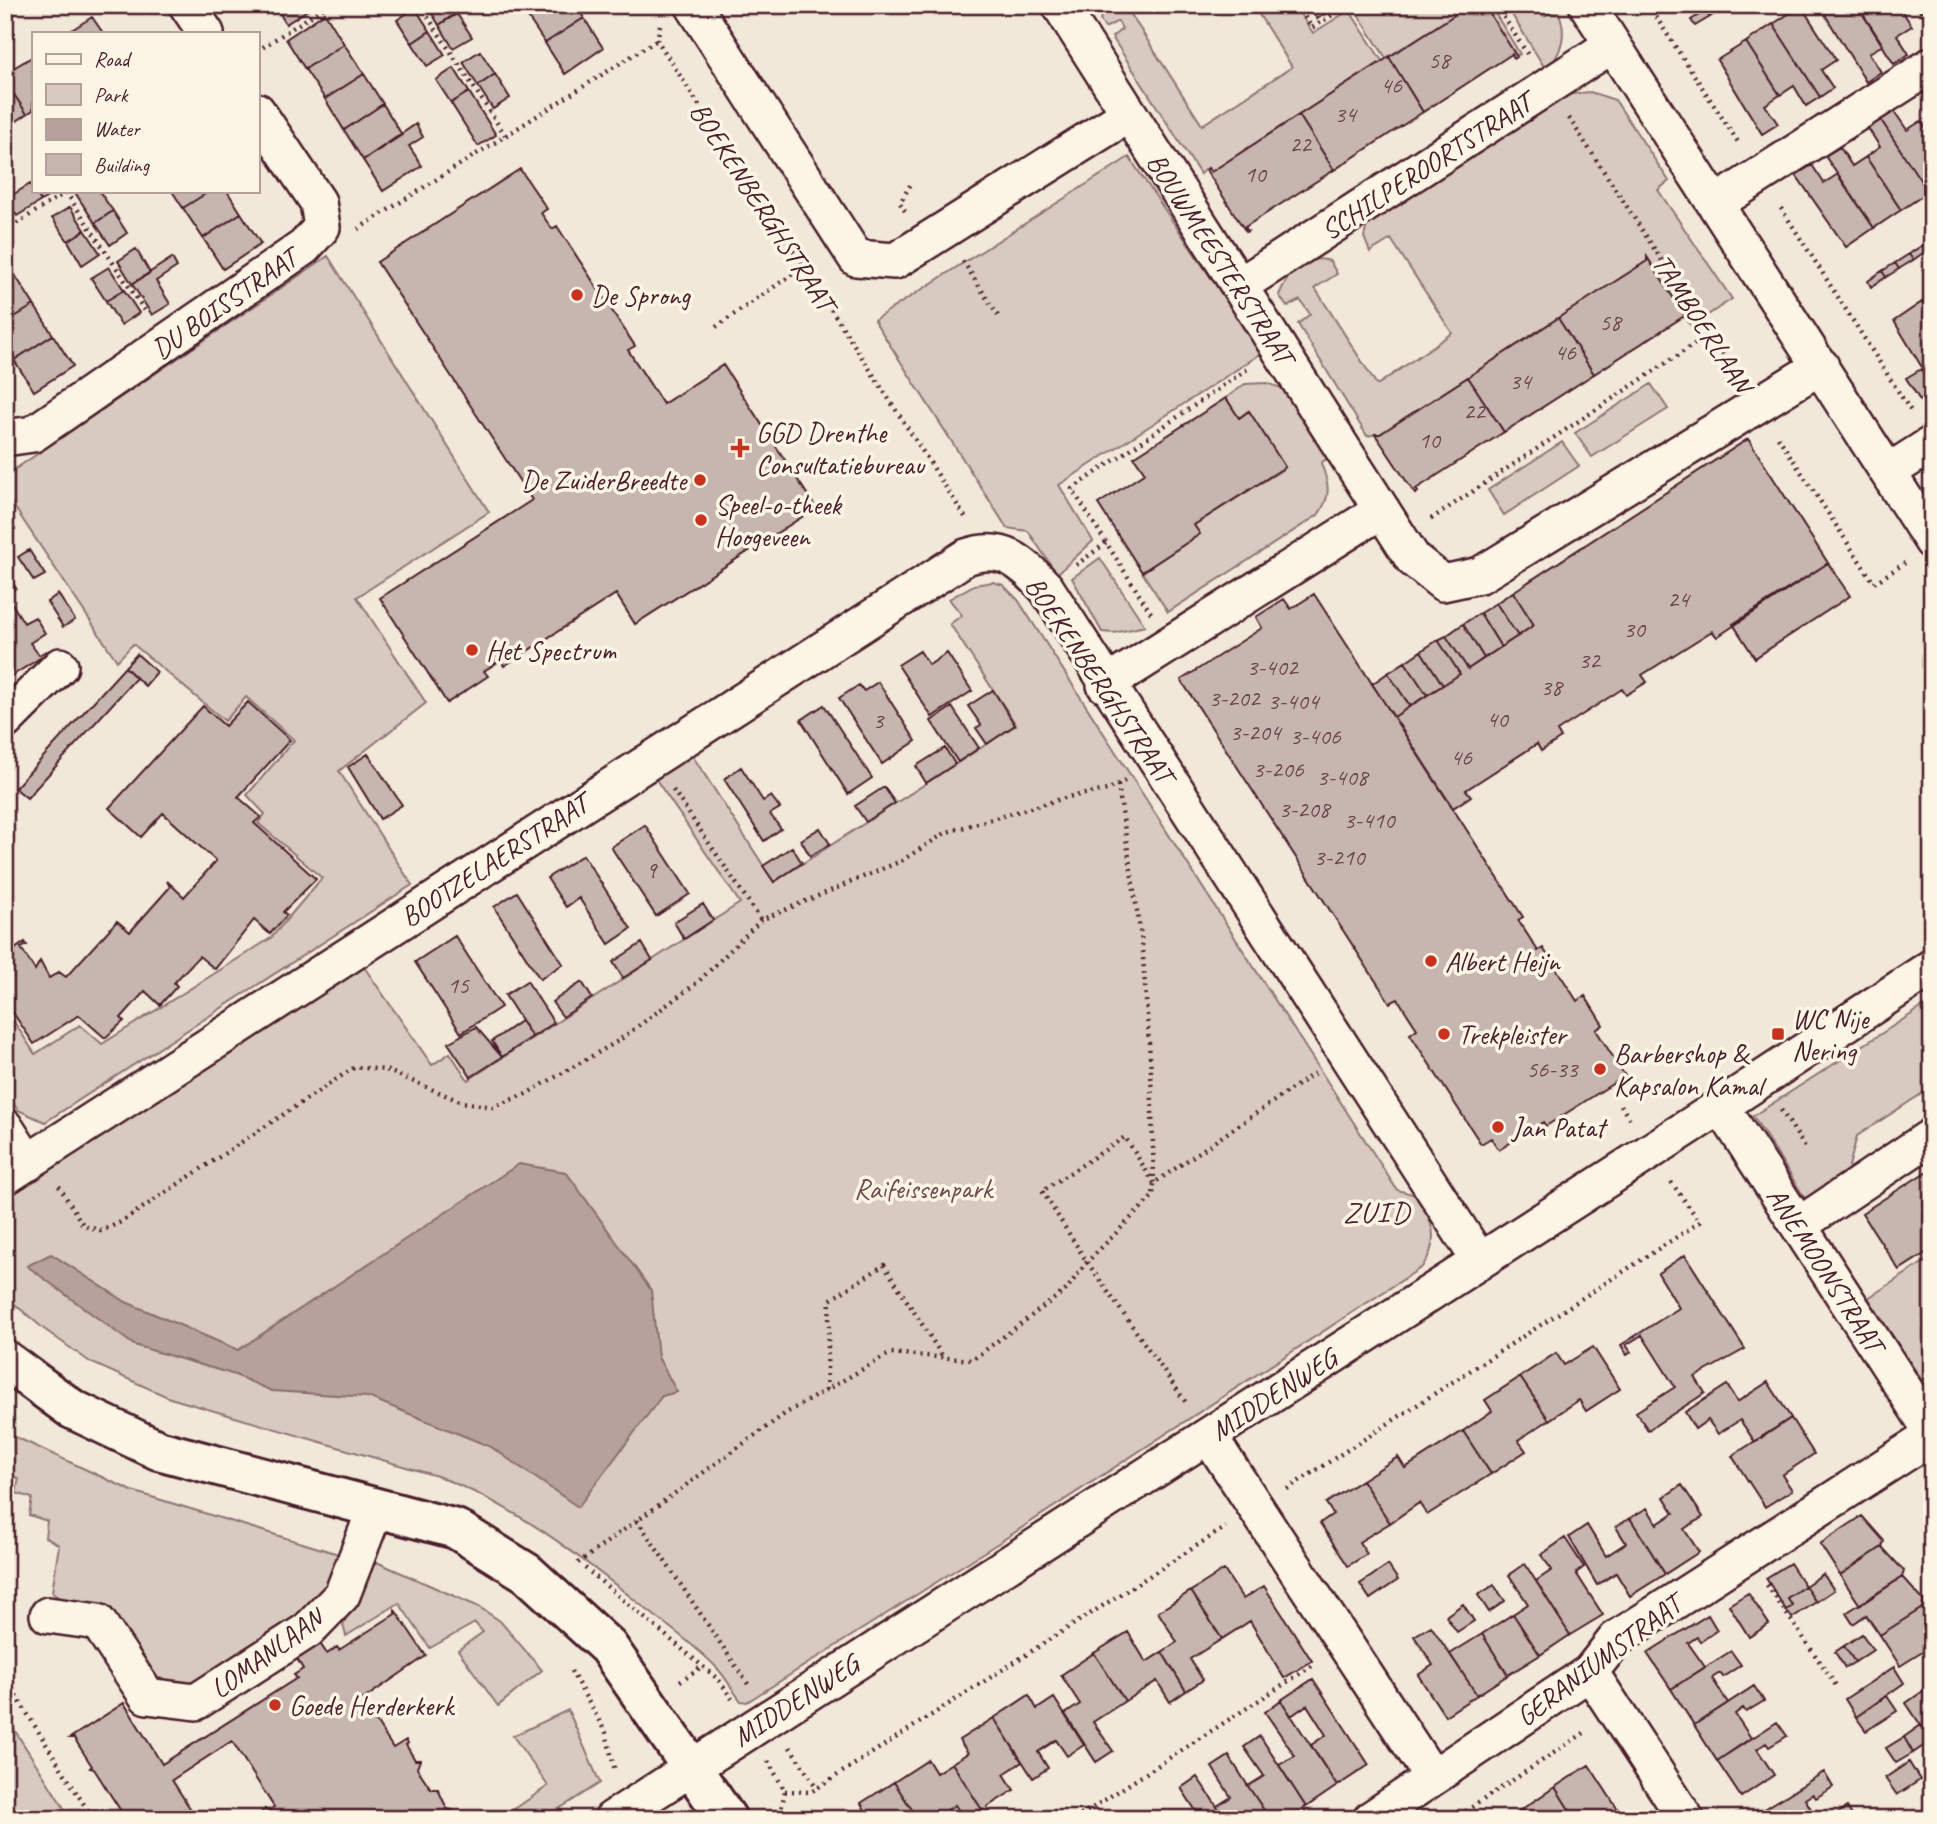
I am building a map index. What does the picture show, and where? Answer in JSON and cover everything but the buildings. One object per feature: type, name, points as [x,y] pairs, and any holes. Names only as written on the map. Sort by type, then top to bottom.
[{"type":"street","points":[[187,5],[204,32]]},
{"type":"street","name":"BOUWMEESTERSTRAAT","points":[[1060,5],[1413,559],[1443,583],[1480,575],[1821,366]]},
{"type":"street","points":[[1587,5],[1888,472],[1920,551]]},
{"type":"street","name":"BOEKENBERGHSTRAAT","points":[[677,11],[856,258],[895,261],[1129,114]]},
{"type":"street","name":"SCHILPEROORTSTRAAT","points":[[1238,286],[1612,46]]},
{"type":"street","points":[[1716,204],[1932,65]]},
{"type":"street","name":"DU BOISSTRAAT","points":[[5,438],[33,434],[304,247],[322,227],[318,202],[259,114]]},
{"type":"street","points":[[1888,472],[1924,432]]},
{"type":"street","points":[[1105,685],[1382,510]]},
{"type":"street","name":"BOEKENBERGHSTRAAT","points":[[987,550],[1020,561],[1045,588],[1105,685],[1479,1260]]},
{"type":"street","name":"BOOTZELAERSTRAAT","points":[[24,1165],[651,758],[966,557],[987,550]]},
{"type":"street","points":[[5,721],[60,666]]},
{"type":"street","name":"MIDDENWEG","points":[[612,1819],[1721,1106],[1932,967]]},
{"type":"street","name":"ANEMOONSTRAAT","points":[[1721,1106],[1932,1434]]},
{"type":"street","points":[[5,1127],[24,1165]]},
{"type":"street","points":[[1799,1225],[1932,1136]]},
{"type":"street","points":[[5,1360],[72,1409],[158,1450],[456,1529],[527,1573],[608,1647],[727,1819]]},
{"type":"street","name":"GERANIUMSTRAAT","points":[[1371,1819],[1590,1672],[1616,1639],[1932,1434]]},
{"type":"street","points":[[1209,1436],[1432,1777]]},
{"type":"street","name":"LOMANLAAN","points":[[48,1615],[98,1622],[147,1696],[196,1702],[308,1630],[342,1595],[376,1507]]},
{"type":"street","points":[[1590,1672],[1686,1819]]},
{"type":"path","points":[[259,50],[328,5]]},
{"type":"path","points":[[420,5],[505,135]]},
{"type":"path","points":[[1297,5],[1312,29],[1337,12]]},
{"type":"path","name":"TAMBOERLAAN","points":[[1496,5],[1874,583],[1920,551]]},
{"type":"path","points":[[1648,5],[1924,432]]},
{"type":"path","points":[[322,227],[347,236],[657,40],[677,11]]},
{"type":"path","name":"BOEKENBERGHSTRAAT","points":[[657,40],[987,550]]},
{"type":"path","points":[[5,231],[65,192]]},
{"type":"path","points":[[68,192],[166,342]]},
{"type":"path","points":[[944,230],[998,316]]},
{"type":"path","points":[[716,327],[842,239]]},
{"type":"path","points":[[1401,539],[1710,334]]},
{"type":"path","points":[[1171,644],[1072,489],[1279,348]]},
{"type":"path","points":[[651,758],[761,920]]},
{"type":"path","points":[[24,1165],[83,1225],[101,1231],[121,1222],[355,1067],[386,1070],[462,1102],[492,1107],[526,1094],[618,1041],[698,982],[761,920],[876,873],[947,832],[1118,785],[1157,765]]},
{"type":"path","points":[[578,1563],[786,1413],[891,1353],[972,1360],[1066,1290],[1087,1262],[1153,1196],[1151,1071],[1142,943],[1118,785]]},
{"type":"path","points":[[1154,1183],[1344,1052]]},
{"type":"path","points":[[785,1791],[811,1792],[1699,1222],[1649,1152],[1621,1105]]},
{"type":"path","points":[[1154,1183],[1125,1137],[1042,1191],[1087,1262],[1209,1436]]},
{"type":"path","points":[[826,1390],[830,1300],[884,1265],[944,1358]]},
{"type":"path","points":[[637,1520],[760,1722],[817,1788]]},
{"type":"path","points":[[1747,1555],[1837,1687]]},
{"type":"path","points":[[1075,1819],[1345,1644]]},
{"type":"path","points":[[5,1678],[93,1819]]},
{"type":"path","points":[[1454,1819],[1617,1712]]},
{"type":"path","points":[[760,1722],[785,1791],[780,1810],[767,1819]]},
{"type":"path","points":[[780,1810],[786,1819]]},
{"type":"green space","points":[[1104,5],[1135,5],[1128,10],[1202,125],[1292,67],[1253,5],[1294,5],[1313,33],[1343,14],[1339,5],[1346,5],[1382,61],[1211,172],[1208,168],[1200,174],[1112,37],[1122,29],[1118,21],[1105,28],[1100,20]]},
{"type":"green space","points":[[1352,5],[1470,5],[1386,58]]},
{"type":"green space","points":[[1484,5],[1490,5],[1520,54],[1516,56]]},
{"type":"green space","points":[[1506,5],[1537,5],[1544,16],[1557,9],[1562,25],[1562,41],[1560,49],[1546,70]]},
{"type":"green space","points":[[1590,92],[1615,100],[1669,181],[1658,190],[1732,299],[1691,326],[1647,257],[1647,261],[1380,434],[1367,436],[1298,324],[1310,314],[1300,300],[1287,307],[1279,295],[1287,279],[1305,262],[1321,259],[1330,261],[1337,274],[1315,288],[1377,385],[1452,333],[1391,239],[1370,252],[1364,237],[1367,225],[1564,95]]},
{"type":"green space","points":[[1129,157],[1262,353],[1059,485],[1093,541],[1057,574],[1028,531],[1007,528],[874,320]]},
{"type":"green space","points":[[328,256],[489,512],[357,597],[426,703],[339,771],[412,885],[45,1122],[18,1110],[5,1091],[5,1008],[35,1054],[80,1025],[102,1044],[271,938],[322,878],[258,823],[265,814],[247,795],[294,740],[246,697],[225,721],[133,644],[117,661],[5,493],[5,476]]},
{"type":"green space","points":[[1266,383],[1288,390],[1330,456],[1321,463],[1327,484],[1325,502],[1318,515],[1168,612],[1142,572],[1199,535],[1194,525],[1285,468],[1248,411],[1239,418],[1226,398],[1245,384]]},
{"type":"green space","points":[[1651,384],[1668,409],[1592,457],[1575,433]]},
{"type":"green space","points":[[1562,442],[1579,466],[1504,515],[1488,490]]},
{"type":"green space","points":[[1100,558],[1145,626],[1114,633],[1102,632],[1072,578]]},
{"type":"green space","name":"Raifeissenpark","points":[[993,582],[1003,585],[1018,600],[1397,1190],[1416,1195],[1422,1204],[1430,1222],[1433,1239],[1422,1267],[1003,1540],[747,1702],[741,1701],[723,1675],[699,1650],[568,1549],[494,1502],[437,1476],[170,1398],[90,1362],[44,1329],[5,1296],[5,1199],[364,967],[432,1065],[450,1053],[468,1080],[740,903],[655,778],[692,755],[774,882],[1016,725],[950,624],[962,615],[949,599],[974,585]]},
{"type":"green space","points":[[1932,1001],[1932,1087],[1857,1136],[1846,1178],[1808,1203],[1753,1116]]},
{"type":"green space","points":[[1932,1257],[1932,1396],[1868,1298]]},
{"type":"green space","points":[[5,1432],[132,1491],[348,1557],[332,1596],[207,1685],[156,1685],[52,1592],[59,1545],[45,1537],[47,1521],[29,1515],[32,1498],[16,1493],[19,1478],[5,1476]]},
{"type":"green space","points":[[372,1560],[479,1607],[500,1621],[542,1670],[498,1706],[458,1650],[483,1632],[475,1623],[430,1648],[399,1603],[346,1636],[343,1625]]},
{"type":"green space","points":[[568,1710],[600,1783],[543,1819],[500,1819],[548,1786],[513,1736]]},
{"type":"green space","points":[[5,1715],[71,1819],[5,1819]]},
{"type":"water","points":[[519,1164],[566,1172],[651,1290],[658,1357],[677,1392],[662,1396],[578,1507],[491,1447],[368,1397],[272,1391],[235,1375],[134,1345],[27,1266],[51,1254],[126,1302],[238,1350]]},
{"type":"place","name":"De Sprong","points":[[577,295]]},
{"type":"place","name":"GGD Drenthe Consultatiebureau","points":[[740,448]]},
{"type":"place","name":"De ZuiderBreedte","points":[[700,480]]},
{"type":"place","name":"Speel-o-theek Hoogeveen","points":[[701,520]]},
{"type":"place","name":"Het Spectrum","points":[[472,650]]},
{"type":"place","name":"Albert Heijn","points":[[1431,961]]},
{"type":"place","name":"Trekpleister","points":[[1444,1034]]},
{"type":"place","name":"WC Nije Nering","points":[[1778,1034]]},
{"type":"place","name":"Barbershop & Kapsalon Kamal","points":[[1600,1069]]},
{"type":"place","name":"Jan Patat","points":[[1498,1127]]},
{"type":"place","name":"Goede Herderkerk","points":[[275,1705]]},
{"type":"district","name":"ZUID","points":[[1377,1212]]}]
